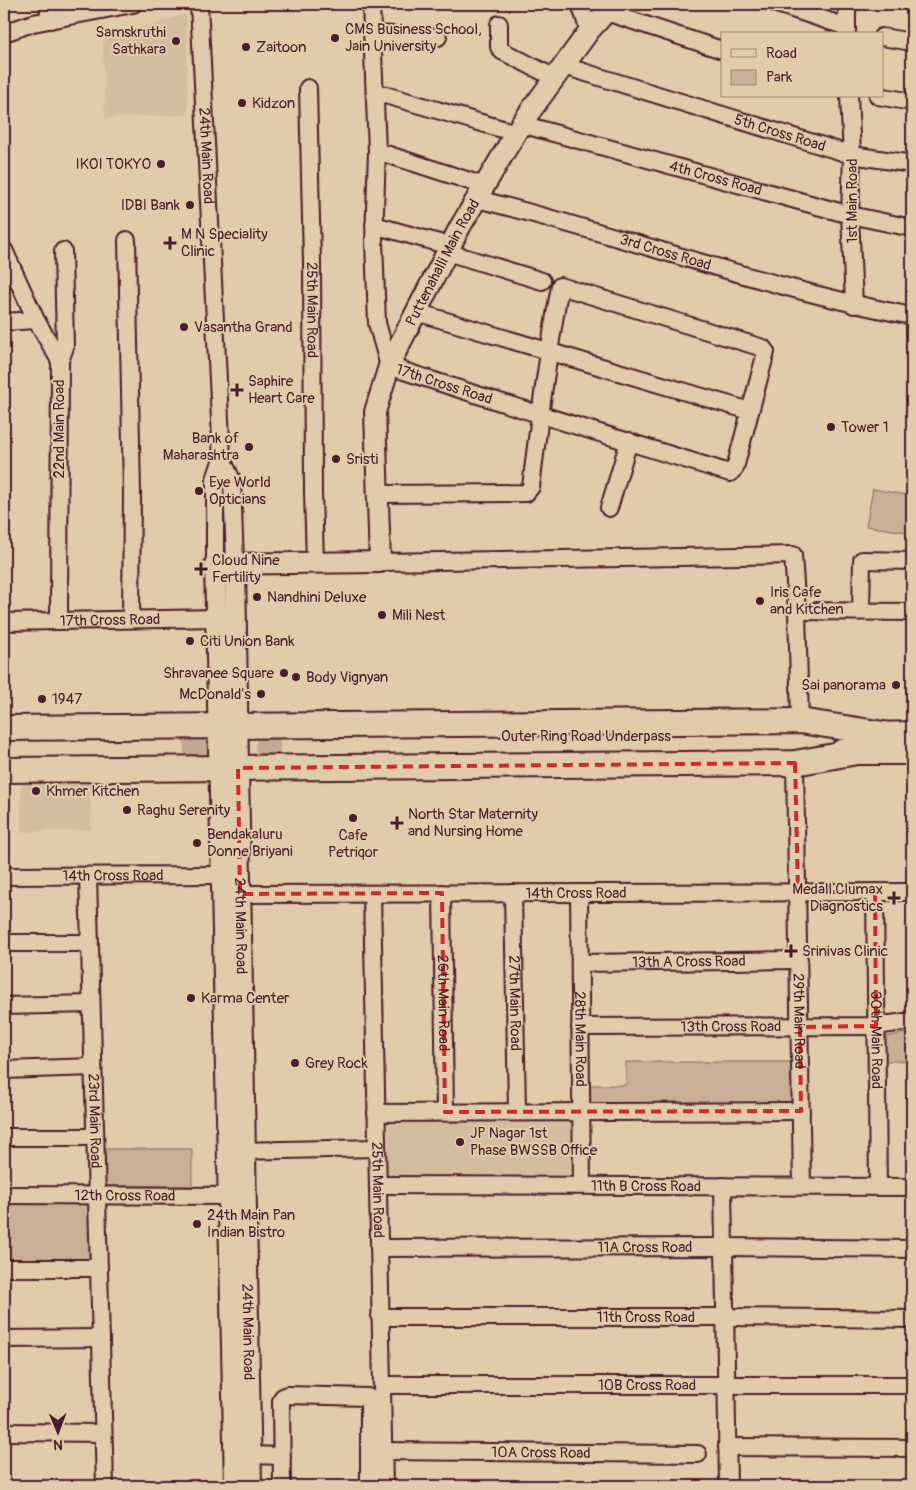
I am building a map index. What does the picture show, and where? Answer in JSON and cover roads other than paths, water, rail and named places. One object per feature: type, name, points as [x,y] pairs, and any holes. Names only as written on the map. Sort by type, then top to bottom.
[{"type":"highway","points":[[4,728],[800,721],[901,734]]},
{"type":"highway","name":"Outer Ring Road Underpass","points":[[857,752],[283,746],[901,734]]},
{"type":"highway","points":[[4,742],[184,748],[4,758]]},
{"type":"highway","points":[[4,770],[795,764],[857,752],[912,752]]},
{"type":"main road","name":"Puttenahalli Main Road","points":[[380,562],[375,412],[389,366],[449,249],[519,129],[589,31],[613,8]]},
{"type":"main road","points":[[225,564],[380,562]]},
{"type":"main road","name":"24th Main Road","points":[[225,564],[217,618],[229,726]]},
{"type":"main road","name":"24th Main Road","points":[[225,564],[229,768],[222,875],[237,1151],[251,1486]]},
{"type":"main road","name":"24th Main Road","points":[[229,768],[240,894],[237,1151]]},
{"type":"main road","name":"24th Main Road","points":[[236,1486],[238,1196]]},
{"type":"street","points":[[4,31],[33,23],[49,12],[133,4]]},
{"type":"street","name":"24th Main Road","points":[[199,4],[222,459],[216,479],[225,564]]},
{"type":"street","name":"17th Cross Road","points":[[371,4],[377,151],[374,225],[377,323],[389,366],[472,394],[730,473],[735,468],[750,411]]},
{"type":"street","points":[[580,4],[589,31]]},
{"type":"street","points":[[776,4],[851,31],[847,4]]},
{"type":"street","points":[[613,8],[721,50]]},
{"type":"street","name":"5th Cross Road","points":[[499,24],[499,47],[502,52],[560,72],[852,155],[912,164]]},
{"type":"street","points":[[372,34],[438,37]]},
{"type":"street","points":[[884,37],[912,42]]},
{"type":"street","name":"25th Main Road","points":[[308,88],[312,252],[315,563]]},
{"type":"street","name":"4th Cross Road","points":[[375,92],[850,215],[912,228]]},
{"type":"street","points":[[884,97],[912,102]]},
{"type":"street","name":"1st Main Road","points":[[849,98],[852,155],[850,215],[854,305]]},
{"type":"street","name":"3rd Cross Road","points":[[377,151],[522,210],[702,264],[854,305],[912,316]]},
{"type":"street","points":[[374,225],[542,281]]},
{"type":"street","points":[[127,240],[132,493],[130,619]]},
{"type":"street","name":"22nd Main Road","points":[[4,250],[36,320],[60,361],[59,621]]},
{"type":"street","points":[[60,361],[65,348],[63,251]]},
{"type":"street","points":[[379,494],[526,493],[531,487],[549,351],[560,286],[763,348],[766,352],[750,411],[549,351],[416,312]]},
{"type":"street","points":[[4,322],[36,320]]},
{"type":"street","points":[[608,508],[629,442]]},
{"type":"street","points":[[380,562],[793,555],[797,611],[800,721]]},
{"type":"street","points":[[862,611],[862,560],[912,561]]},
{"type":"street","points":[[797,611],[912,612]]},
{"type":"street","name":"17th Cross Road","points":[[4,622],[217,618]]},
{"type":"street","name":"29th Main Road","points":[[795,764],[802,1186]]},
{"type":"street","name":"14th Cross Road","points":[[4,876],[222,875]]},
{"type":"street","name":"23rd Main Road","points":[[88,876],[105,1486]]},
{"type":"street","name":"30th Main Road","points":[[875,892],[878,1187]]},
{"type":"street","name":"14th Cross Road","points":[[240,894],[912,892]]},
{"type":"street","name":"27th Main Road","points":[[513,893],[517,1112]]},
{"type":"street","name":"28th Main Road","points":[[579,893],[582,1185]]},
{"type":"street","name":"25th Main Road","points":[[372,894],[384,1486]]},
{"type":"street","name":"26th Main Road","points":[[442,894],[445,1112]]},
{"type":"street","points":[[4,943],[90,942]]},
{"type":"street","name":"13th A Cross Road","points":[[580,963],[799,960]]},
{"type":"street","points":[[4,1006],[91,1004]]},
{"type":"street","name":"13th Cross Road","points":[[580,1027],[876,1026],[912,1021]]},
{"type":"street","points":[[4,1070],[93,1067]]},
{"type":"street","points":[[376,1113],[801,1111]]},
{"type":"street","points":[[4,1137],[95,1137]]},
{"type":"street","points":[[237,1151],[377,1148]]},
{"type":"street","name":"11th B Cross Road","points":[[378,1185],[912,1187]]},
{"type":"street","points":[[723,1186],[728,1486]]},
{"type":"street","name":"12th Cross Road","points":[[4,1195],[238,1196]]},
{"type":"street","name":"11A Cross Road","points":[[379,1248],[724,1247],[912,1249]]},
{"type":"street","points":[[4,1268],[98,1268]]},
{"type":"street","name":"11th Cross Road","points":[[380,1317],[912,1319]]},
{"type":"street","points":[[4,1339],[101,1338]]},
{"type":"street","name":"10B Cross Road","points":[[382,1385],[912,1385]]},
{"type":"street","points":[[282,1486],[281,1401],[287,1395],[368,1397],[369,1486]]},
{"type":"street","points":[[4,1432],[103,1434]]},
{"type":"street","points":[[728,1447],[912,1448]]},
{"type":"street","name":"10A Cross Road","points":[[382,1451],[698,1454]]},
{"type":"street","points":[[251,1455],[282,1456]]},
{"type":"tunnel","points":[[184,740],[283,738]]},
{"type":"tunnel","points":[[184,757],[283,755]]},
{"type":"place","name":"CMS Business School, Jain University","points":[[335,38]]},
{"type":"place","name":"Samskruthi Sathkara","points":[[176,41]]},
{"type":"place","name":"Zaitoon","points":[[246,47]]},
{"type":"place","name":"Kidzon","points":[[242,103]]},
{"type":"place","name":"IKOI TOKYO","points":[[161,164]]},
{"type":"place","name":"IDBI Bank","points":[[190,205]]},
{"type":"place","name":"M N Speciality Clinic","points":[[170,243]]},
{"type":"place","name":"Vasantha Grand","points":[[184,327]]},
{"type":"place","name":"Saphire Heart Care","points":[[237,390]]},
{"type":"place","name":"Tower 1","points":[[831,427]]},
{"type":"place","name":"Bank of Maharashtra","points":[[249,447]]},
{"type":"place","name":"Sristi","points":[[336,459]]},
{"type":"place","name":"Eye World Opticians","points":[[199,491]]},
{"type":"place","name":"Cloud Nine Fertility","points":[[201,569]]},
{"type":"place","name":"Nandhini Deluxe","points":[[257,597]]},
{"type":"place","name":"Iris Cafe and Kitchen","points":[[760,601]]},
{"type":"place","name":"Mili Nest","points":[[382,615]]},
{"type":"place","name":"Citi Union Bank","points":[[190,641]]},
{"type":"place","name":"Shravanee Square","points":[[284,673]]},
{"type":"place","name":"Body Vignyan","points":[[296,677]]},
{"type":"place","name":"Sai panorama","points":[[896,685]]},
{"type":"place","name":"McDonald's","points":[[261,694]]},
{"type":"place","name":"1947","points":[[42,699]]},
{"type":"place","name":"Khmer Kitchen","points":[[36,791]]},
{"type":"place","name":"Raghu Serenity","points":[[127,810]]},
{"type":"place","name":"Cafe Petriqor","points":[[353,818]]},
{"type":"place","name":"North Star Maternity and Nursing Home","points":[[397,823]]},
{"type":"place","name":"Bendakaluru Donne Briyani","points":[[197,843]]},
{"type":"place","name":"Medall Clumax Diagnostics","points":[[894,898]]},
{"type":"place","name":"Srinivas Clinic","points":[[791,951]]},
{"type":"place","name":"Karma Center","points":[[191,998]]},
{"type":"place","name":"Grey Rock","points":[[295,1063]]},
{"type":"place","name":"JP Nagar 1st Phase BWSSB Office","points":[[460,1142]]},
{"type":"place","name":"24th Main Pan Indian Bistro","points":[[197,1224]]}]
